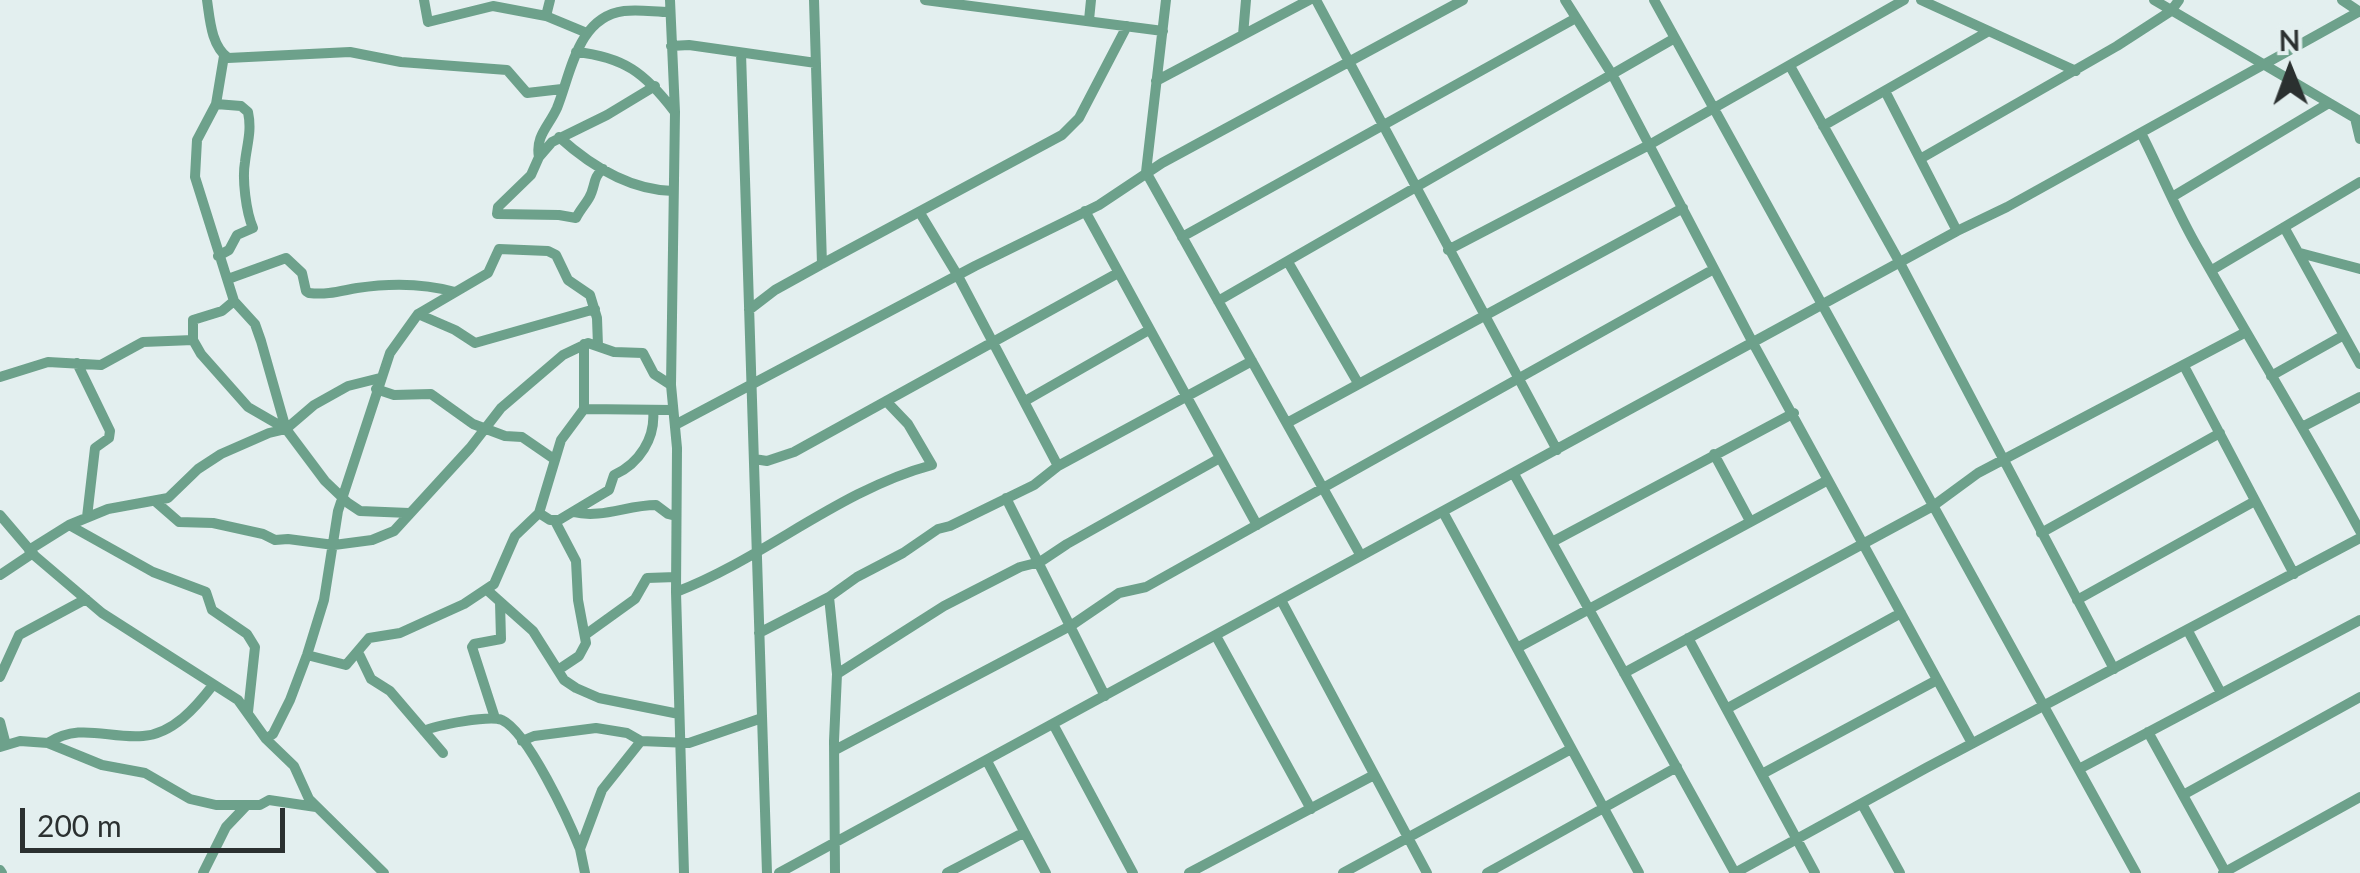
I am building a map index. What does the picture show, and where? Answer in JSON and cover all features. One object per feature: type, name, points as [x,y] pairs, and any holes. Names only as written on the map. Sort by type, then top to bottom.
[{"type":"street","points":[[207,0],[211,30],[224,56],[216,104],[198,136],[194,171],[234,302],[258,331],[286,430]]},
{"type":"street","points":[[424,0],[428,22],[493,6],[546,16],[587,33]]},
{"type":"street","points":[[546,16],[550,0]]},
{"type":"street","points":[[814,0],[822,264]]},
{"type":"street","points":[[924,0],[1162,31]]},
{"type":"street","points":[[1089,20],[1091,0]]},
{"type":"street","points":[[1166,0],[1146,172],[1361,556]]},
{"type":"street","points":[[1243,35],[1246,0]]},
{"type":"street","points":[[1156,81],[1312,0],[1557,450]]},
{"type":"street","points":[[675,424],[1085,211],[1146,172],[1463,0]]},
{"type":"street","points":[[1566,0],[1613,76],[1753,344],[1972,744]]},
{"type":"street","points":[[1654,0],[2136,873]]},
{"type":"street","points":[[1448,250],[1649,144],[1904,0]]},
{"type":"street","points":[[1921,0],[2076,71]]},
{"type":"street","points":[[2154,0],[2358,119],[2360,139]]},
{"type":"street","points":[[1920,160],[2076,71],[2172,10],[2179,0]]},
{"type":"street","points":[[778,873],[1957,231],[2007,208],[2360,11],[2342,0]]},
{"type":"street","points":[[604,169],[594,177],[589,197],[576,218],[497,214],[498,207],[531,176],[542,130],[556,110],[576,52],[587,33],[620,11],[670,6],[675,112],[670,385],[675,424],[684,873]]},
{"type":"street","points":[[1182,237],[1576,18]]},
{"type":"street","points":[[749,310],[775,290],[1062,134],[1079,118],[1127,26]]},
{"type":"street","points":[[1823,126],[1989,31]]},
{"type":"street","points":[[1218,301],[1675,38]]},
{"type":"street","points":[[671,46],[689,45],[816,63]]},
{"type":"street","points":[[224,56],[236,59],[350,52],[401,62],[507,70],[527,93],[562,89]]},
{"type":"street","points":[[576,52],[616,60],[644,75],[675,112]]},
{"type":"street","points":[[740,53],[767,873]]},
{"type":"street","points":[[1790,66],[1900,263],[2114,669]]},
{"type":"street","points":[[538,157],[559,138],[655,86]]},
{"type":"street","points":[[1885,91],[1957,231]]},
{"type":"street","points":[[2172,197],[2329,103]]},
{"type":"street","points":[[216,104],[240,106],[248,112],[251,134],[244,166],[246,204],[253,228],[238,235],[229,250],[218,256]]},
{"type":"street","points":[[1514,474],[1735,873],[2294,574],[2360,535],[2304,426],[2270,376],[2172,197],[2141,133]]},
{"type":"street","points":[[559,138],[624,182],[673,191]]},
{"type":"street","points":[[2212,270],[2360,182]]},
{"type":"street","points":[[1287,423],[1682,208]]},
{"type":"street","points":[[1085,211],[1257,525]]},
{"type":"street","points":[[920,213],[958,276],[1058,466]]},
{"type":"street","points":[[2284,226],[2360,364]]},
{"type":"street","points":[[266,738],[273,734],[308,656],[324,600],[343,496],[378,383],[395,344],[418,314],[488,273],[500,249],[548,251],[556,254],[568,280],[590,295],[598,346]]},
{"type":"street","points":[[2300,253],[2360,269]]},
{"type":"street","points":[[228,279],[286,258],[302,273],[310,293],[340,294],[356,288],[404,284],[455,292]]},
{"type":"street","points":[[1288,262],[1358,384]]},
{"type":"street","points":[[835,750],[1072,625],[1119,593],[1146,588],[1714,268]]},
{"type":"street","points":[[754,460],[767,461],[794,452],[1118,273]]},
{"type":"street","points":[[234,302],[222,312],[193,320],[194,340],[240,400],[286,430],[325,482],[360,510],[410,513]]},
{"type":"street","points":[[418,314],[475,343],[595,309]]},
{"type":"street","points":[[1025,401],[1149,330]]},
{"type":"street","points":[[1624,673],[1934,506],[1978,473],[2246,332]]},
{"type":"street","points":[[2270,376],[2344,335]]},
{"type":"street","points":[[0,376],[48,362],[101,365],[143,342],[194,340]]},
{"type":"street","points":[[156,502],[179,522],[213,524],[275,540],[334,545],[384,536],[410,513],[501,408],[563,356],[584,344],[614,352],[643,353],[654,374],[670,385]]},
{"type":"street","points":[[308,656],[346,665],[369,638],[400,633],[487,590],[498,577],[515,536],[539,513],[554,458],[567,430],[584,409],[584,344]]},
{"type":"street","points":[[759,634],[829,597],[938,529],[1034,485],[1058,466],[1252,361]]},
{"type":"street","points":[[77,363],[110,431],[109,438],[95,448],[87,517]]},
{"type":"street","points":[[2184,366],[2294,574]]},
{"type":"street","points":[[0,575],[69,525],[108,509],[156,502],[180,490],[198,469],[221,454],[269,433],[286,430],[314,405],[348,386],[378,383],[394,395],[431,394],[486,428],[505,436],[522,437],[554,458]]},
{"type":"street","points":[[2304,426],[2360,397]]},
{"type":"street","points":[[676,592],[893,477],[932,465],[908,424],[886,401]]},
{"type":"street","points":[[584,409],[673,410]]},
{"type":"street","points":[[556,522],[609,490],[614,475],[630,466],[652,436],[653,410]]},
{"type":"street","points":[[1552,542],[1794,413]]},
{"type":"street","points":[[2041,533],[2220,433]]},
{"type":"street","points":[[1714,454],[1750,521]]},
{"type":"street","points":[[837,674],[944,606],[1020,567],[1040,562],[1220,458]]},
{"type":"street","points":[[1517,648],[1828,480]]},
{"type":"street","points":[[1006,498],[1106,696]]},
{"type":"street","points":[[2077,600],[2256,501]]},
{"type":"street","points":[[574,512],[596,516],[626,507],[656,506],[676,516]]},
{"type":"street","points":[[1443,512],[1638,873]]},
{"type":"street","points":[[539,513],[556,522],[576,561],[586,646],[579,656],[558,670]]},
{"type":"street","points":[[0,515],[31,552],[102,614],[238,700],[266,738],[294,766],[309,799],[384,873]]},
{"type":"street","points":[[69,525],[152,572],[206,592],[212,610],[247,634],[255,647],[248,712]]},
{"type":"street","points":[[584,634],[635,599],[646,578],[676,577]]},
{"type":"street","points":[[487,590],[533,631],[564,680],[587,694],[679,714]]},
{"type":"street","points":[[829,597],[837,674],[835,873]]},
{"type":"street","points":[[0,676],[19,635],[86,599]]},
{"type":"street","points":[[1281,600],[1427,873]]},
{"type":"street","points":[[495,718],[472,647],[501,638],[500,602]]},
{"type":"street","points":[[1728,708],[1901,613]]},
{"type":"street","points":[[2079,769],[2360,620]]},
{"type":"street","points":[[2188,631],[2221,693]]},
{"type":"street","points":[[1216,636],[1310,809]]},
{"type":"street","points":[[1688,638],[1815,873]]},
{"type":"street","points":[[358,652],[372,679],[390,692],[444,753]]},
{"type":"street","points":[[1762,774],[1937,680]]},
{"type":"street","points":[[0,722],[3,746],[48,743],[74,731],[143,736],[165,730],[196,707],[213,685]]},
{"type":"street","points":[[2183,794],[2358,702]]},
{"type":"street","points":[[424,731],[438,724],[495,718],[505,722],[522,741],[560,802],[580,848],[585,873]]},
{"type":"street","points":[[522,741],[596,728],[627,733],[640,741],[703,740],[762,718]]},
{"type":"street","points":[[1053,724],[1133,873]]},
{"type":"street","points":[[2148,732],[2225,872],[2360,797]]},
{"type":"street","points":[[580,848],[602,790],[640,741]]},
{"type":"street","points":[[48,743],[102,764],[144,774],[190,800],[216,805],[273,800],[317,807]]},
{"type":"street","points":[[1342,873],[1571,749]]},
{"type":"street","points":[[988,761],[1046,873]]},
{"type":"street","points":[[1487,873],[1677,767]]},
{"type":"street","points":[[1189,873],[1212,868],[1374,775]]},
{"type":"street","points":[[1862,804],[1900,873]]},
{"type":"street","points":[[203,873],[226,827],[246,805]]},
{"type":"street","points":[[948,873],[969,868],[1023,833]]}]
